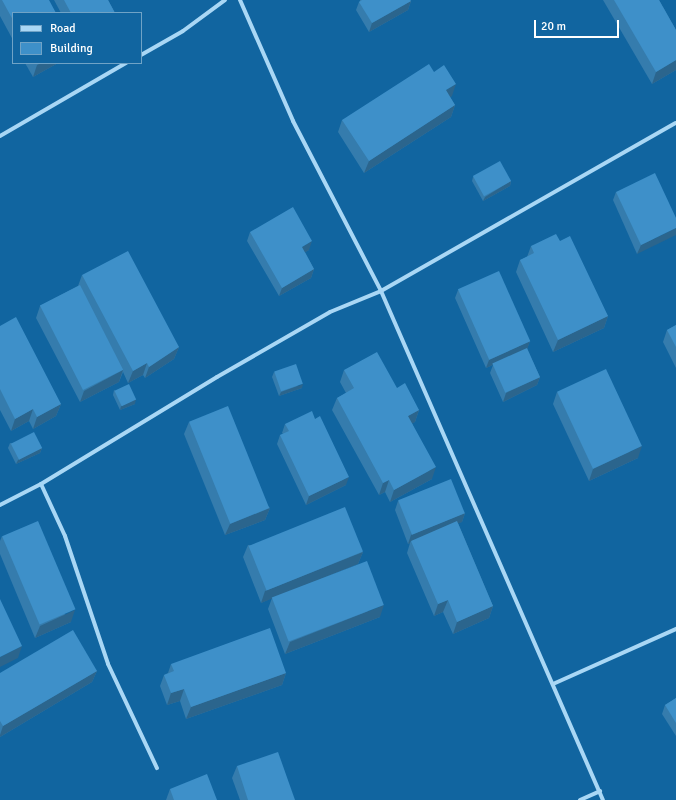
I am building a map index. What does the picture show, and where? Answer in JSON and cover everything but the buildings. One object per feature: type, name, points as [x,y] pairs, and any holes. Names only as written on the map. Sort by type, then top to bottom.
[{"type":"street","points":[[142,54],[183,31],[225,0]]},
{"type":"street","points":[[240,0],[293,121],[381,291],[603,800]]},
{"type":"street","points":[[0,136],[124,64]]},
{"type":"street","points":[[0,505],[41,484],[217,377],[330,312],[381,291],[676,122]]},
{"type":"street","points":[[41,484],[65,536],[108,664],[157,768]]},
{"type":"street","points":[[553,684],[676,629]]},
{"type":"street","points":[[580,800],[600,791]]}]
